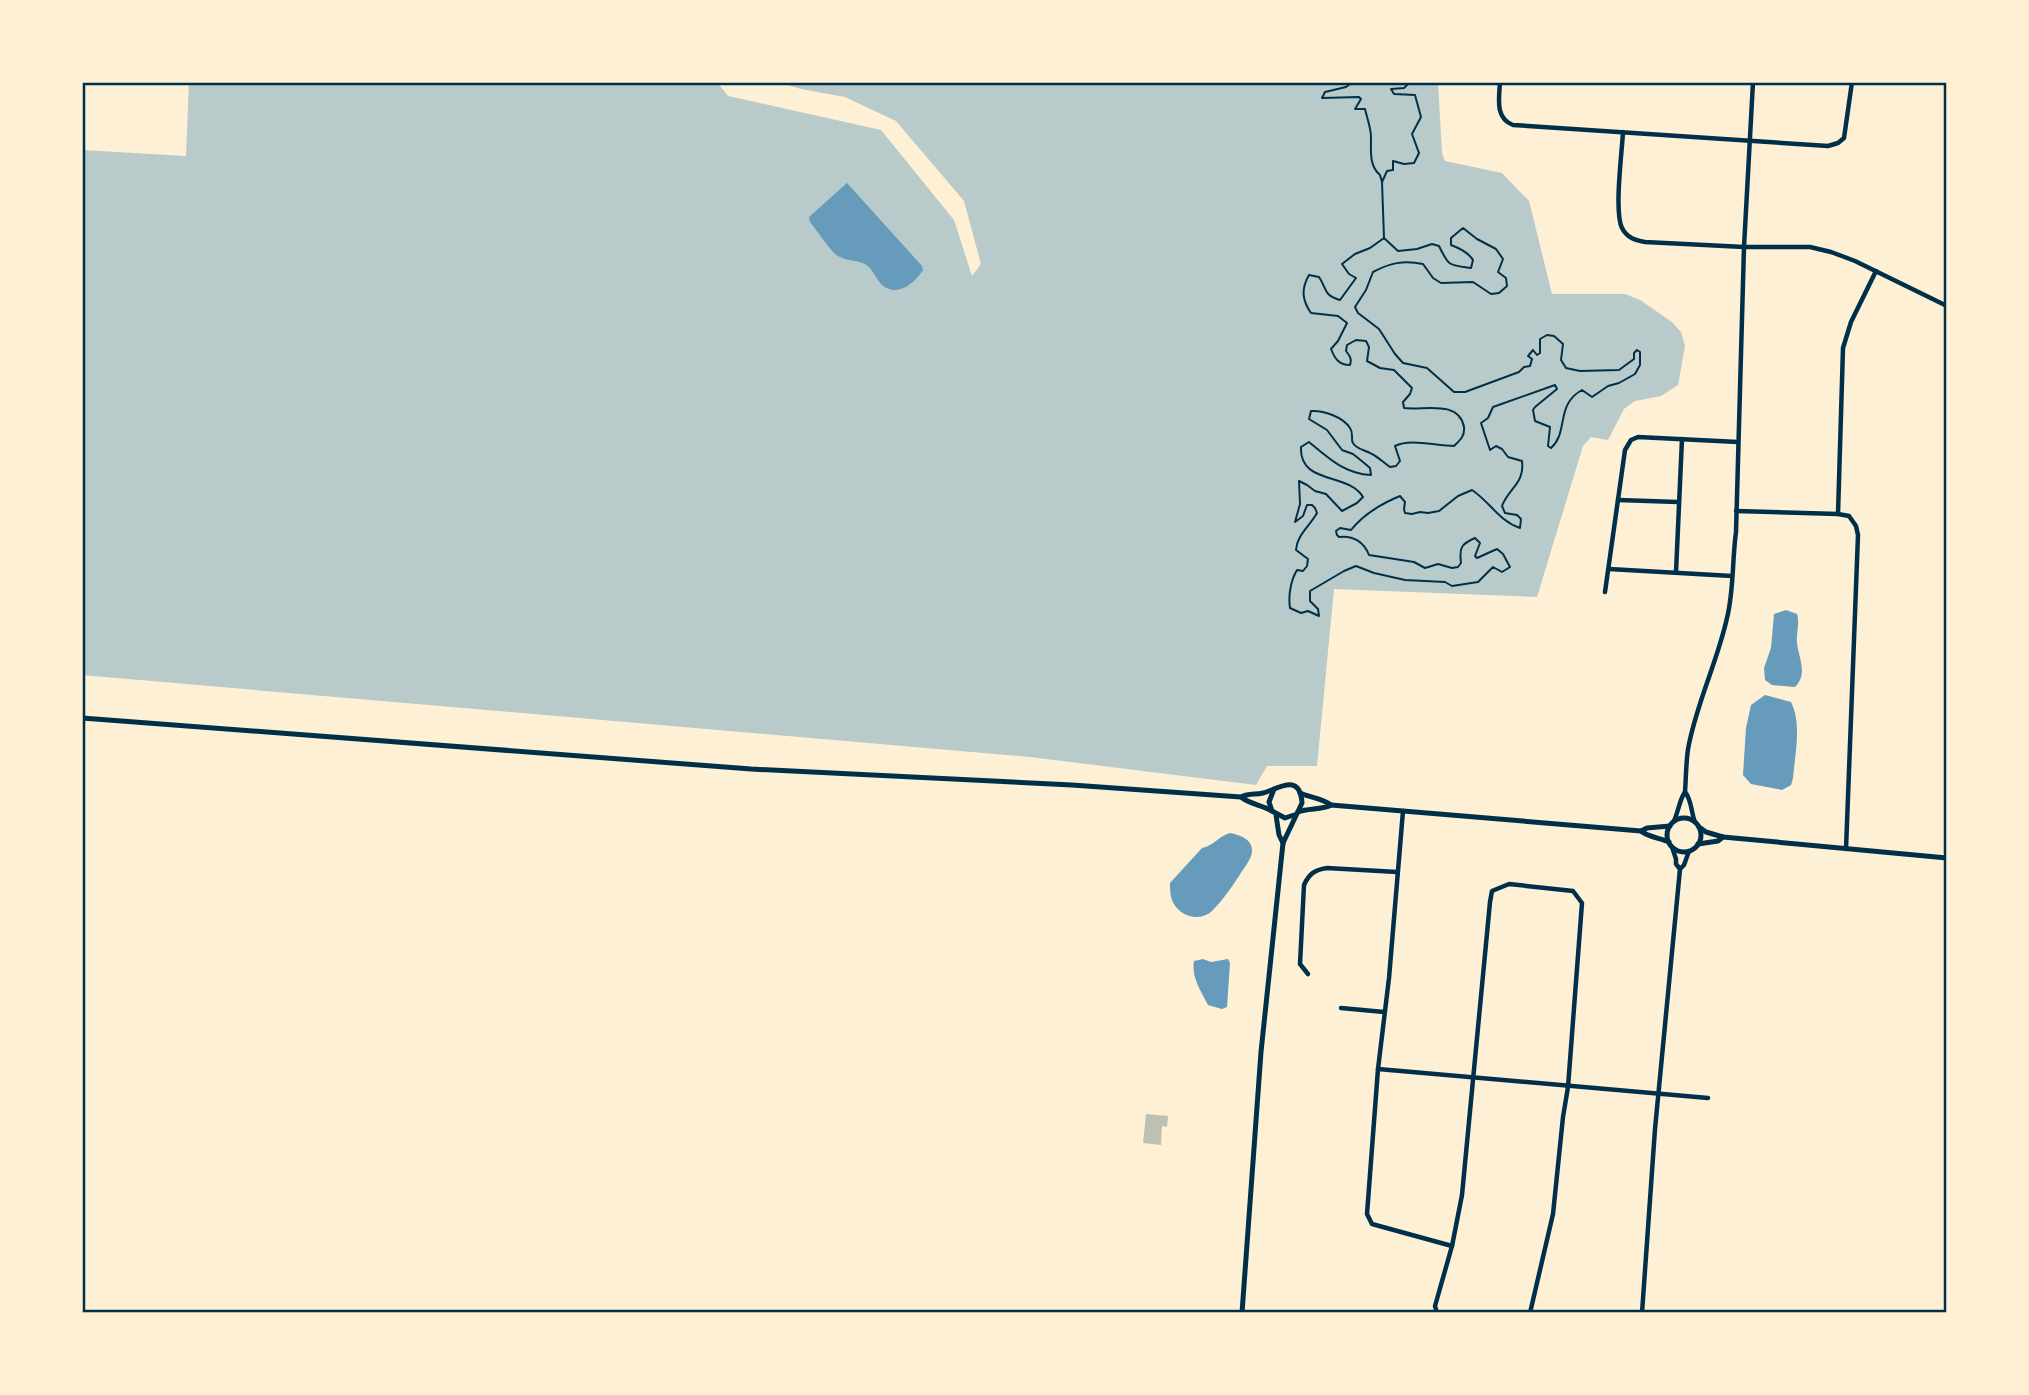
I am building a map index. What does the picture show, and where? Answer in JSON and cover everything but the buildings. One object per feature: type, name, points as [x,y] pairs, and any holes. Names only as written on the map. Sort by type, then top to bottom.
[{"type":"street","points":[[1500,82],[1500,114],[1509,124],[1828,146],[1844,138],[1852,82]]},
{"type":"street","points":[[1680,869],[1676,864],[1667,831],[1685,792],[1688,751],[1695,720],[1712,673],[1732,595],[1744,247],[1753,82]]},
{"type":"street","points":[[1623,132],[1618,213],[1622,228],[1636,240],[1744,247],[1810,247],[1831,252],[1876,271],[1947,306]]},
{"type":"street","points":[[1838,514],[1843,348],[1851,322],[1876,271]]},
{"type":"street","points":[[1605,592],[1625,450],[1631,440],[1638,437],[1738,442]]},
{"type":"street","points":[[1676,572],[1682,439]]},
{"type":"street","points":[[1618,500],[1678,502]]},
{"type":"street","points":[[1736,511],[1838,514],[1849,516],[1856,526],[1858,535],[1846,849]]},
{"type":"street","points":[[1609,569],[1732,576]]},
{"type":"street","points":[[82,718],[751,769],[1072,785],[1241,797],[1248,793],[1266,792],[1289,785],[1300,793],[1324,800],[1331,805],[1641,831],[1685,818],[1706,832],[1723,837],[1947,858]]},
{"type":"street","points":[[1275,788],[1269,802],[1283,842]]},
{"type":"street","points":[[1685,792],[1689,796],[1691,814],[1700,833],[1698,844]]},
{"type":"street","points":[[1242,1313],[1261,1052],[1283,842],[1302,803],[1300,793]]},
{"type":"street","points":[[1241,797],[1246,802],[1256,803],[1285,818],[1307,809],[1331,805]]},
{"type":"street","points":[[1403,811],[1367,1214],[1372,1224],[1451,1247]]},
{"type":"street","points":[[1641,831],[1646,835],[1656,836],[1677,850],[1689,851]]},
{"type":"street","points":[[1642,1313],[1658,1093],[1680,869],[1689,851],[1698,844],[1718,841],[1723,837]]},
{"type":"street","points":[[1308,974],[1300,964],[1304,885],[1309,874],[1320,869],[1397,872]]},
{"type":"street","points":[[1437,1313],[1435,1306],[1462,1195],[1492,891],[1509,884],[1573,891],[1582,903],[1568,1087],[1553,1214],[1530,1313]]},
{"type":"street","points":[[1341,1008],[1384,1013]]},
{"type":"street","points":[[1378,1069],[1709,1098]]},
{"type":"path","points":[[1353,82],[1346,87],[1325,92],[1322,98],[1361,99],[1355,109],[1365,109],[1371,136],[1373,165],[1382,182],[1384,238],[1398,251],[1417,250],[1432,244],[1438,246],[1452,266],[1471,268],[1471,257],[1451,245],[1451,238],[1463,228],[1496,249],[1503,259],[1498,272],[1506,278],[1507,286],[1499,293],[1491,294],[1473,282],[1441,283],[1433,278],[1423,264],[1401,261],[1387,264],[1373,272],[1355,307],[1357,313],[1380,329],[1403,363],[1427,368],[1454,392],[1465,392],[1530,366],[1532,359],[1528,356],[1529,353],[1533,350],[1537,355],[1540,353],[1541,339],[1547,334],[1563,344],[1561,360],[1566,368],[1580,371],[1619,370],[1634,359],[1637,350],[1640,352],[1640,365],[1635,374],[1608,386],[1592,397],[1582,390],[1573,395],[1564,407],[1561,428],[1551,448],[1548,446],[1550,427],[1535,421],[1533,410],[1556,389],[1555,385],[1493,408],[1488,418],[1481,423],[1490,450],[1496,446],[1508,457],[1522,461],[1523,472],[1502,506],[1506,513],[1517,515],[1521,519],[1520,528],[1506,523],[1472,490],[1458,496],[1439,511],[1428,513],[1405,513],[1405,502],[1400,496],[1379,506],[1351,530],[1340,528],[1336,531],[1339,537],[1355,538],[1369,555],[1414,562],[1425,568],[1438,564],[1458,567],[1461,563],[1459,550],[1462,544],[1475,538],[1480,543],[1475,556],[1478,558],[1497,549],[1510,567],[1502,572],[1493,567],[1478,582],[1452,586],[1445,582],[1405,580],[1356,566],[1310,591],[1310,601],[1318,609],[1319,616],[1308,611],[1301,613],[1290,608],[1289,597],[1292,577],[1297,570],[1303,570],[1307,566],[1308,559],[1296,550],[1297,541],[1317,513],[1312,505],[1307,505],[1303,516],[1295,522],[1300,504],[1299,481],[1326,494],[1342,511],[1357,503],[1363,496],[1350,485],[1320,476],[1311,469],[1302,460],[1301,447],[1309,442],[1338,467],[1371,475],[1370,468],[1353,454],[1342,450],[1327,430],[1309,419],[1311,411],[1320,411],[1350,427],[1351,440],[1356,447],[1374,455],[1390,467],[1396,466],[1400,461],[1395,446],[1401,443],[1424,442],[1454,446],[1463,437],[1464,422],[1448,409],[1404,408],[1403,402],[1412,388],[1394,370],[1380,368],[1367,361],[1369,347],[1366,341],[1356,340],[1347,345],[1350,365],[1343,365],[1335,359],[1331,349],[1347,323],[1338,316],[1311,313],[1306,306],[1303,291],[1309,275],[1319,277],[1325,291],[1340,300],[1356,278],[1349,274],[1342,264],[1384,238]]},
{"type":"path","points":[[1382,182],[1387,171],[1393,170],[1393,161],[1414,163],[1419,153],[1412,134],[1421,117],[1415,95],[1394,94],[1391,89],[1404,88],[1409,82]]},
{"type":"shaded area","points":[[189,82],[717,82],[728,96],[881,130],[954,220],[972,276],[981,264],[964,201],[896,121],[845,97],[778,82],[1438,82],[1442,153],[1445,161],[1502,173],[1529,201],[1552,294],[1625,294],[1640,300],[1672,322],[1681,332],[1685,346],[1678,385],[1661,396],[1635,401],[1624,409],[1608,440],[1591,437],[1583,446],[1537,597],[1334,589],[1317,766],[1267,766],[1256,785],[1030,757],[82,675],[82,150],[186,156]]},
{"type":"water","points":[[847,183],[922,266],[920,275],[905,287],[888,289],[865,264],[838,256],[810,222],[809,217]]},
{"type":"water","points":[[1786,610],[1797,614],[1798,618],[1797,643],[1802,672],[1795,687],[1772,685],[1765,680],[1764,668],[1771,648],[1774,614]]},
{"type":"water","points":[[1765,695],[1791,702],[1796,720],[1793,778],[1791,785],[1782,790],[1751,784],[1743,775],[1746,728],[1751,705]]},
{"type":"water","points":[[1230,833],[1242,836],[1248,841],[1252,848],[1249,861],[1212,911],[1201,917],[1184,914],[1172,900],[1170,883],[1202,848]]},
{"type":"water","points":[[1203,959],[1211,962],[1228,959],[1230,963],[1227,1007],[1222,1009],[1208,1005],[1200,989],[1195,978],[1194,961]]}]
